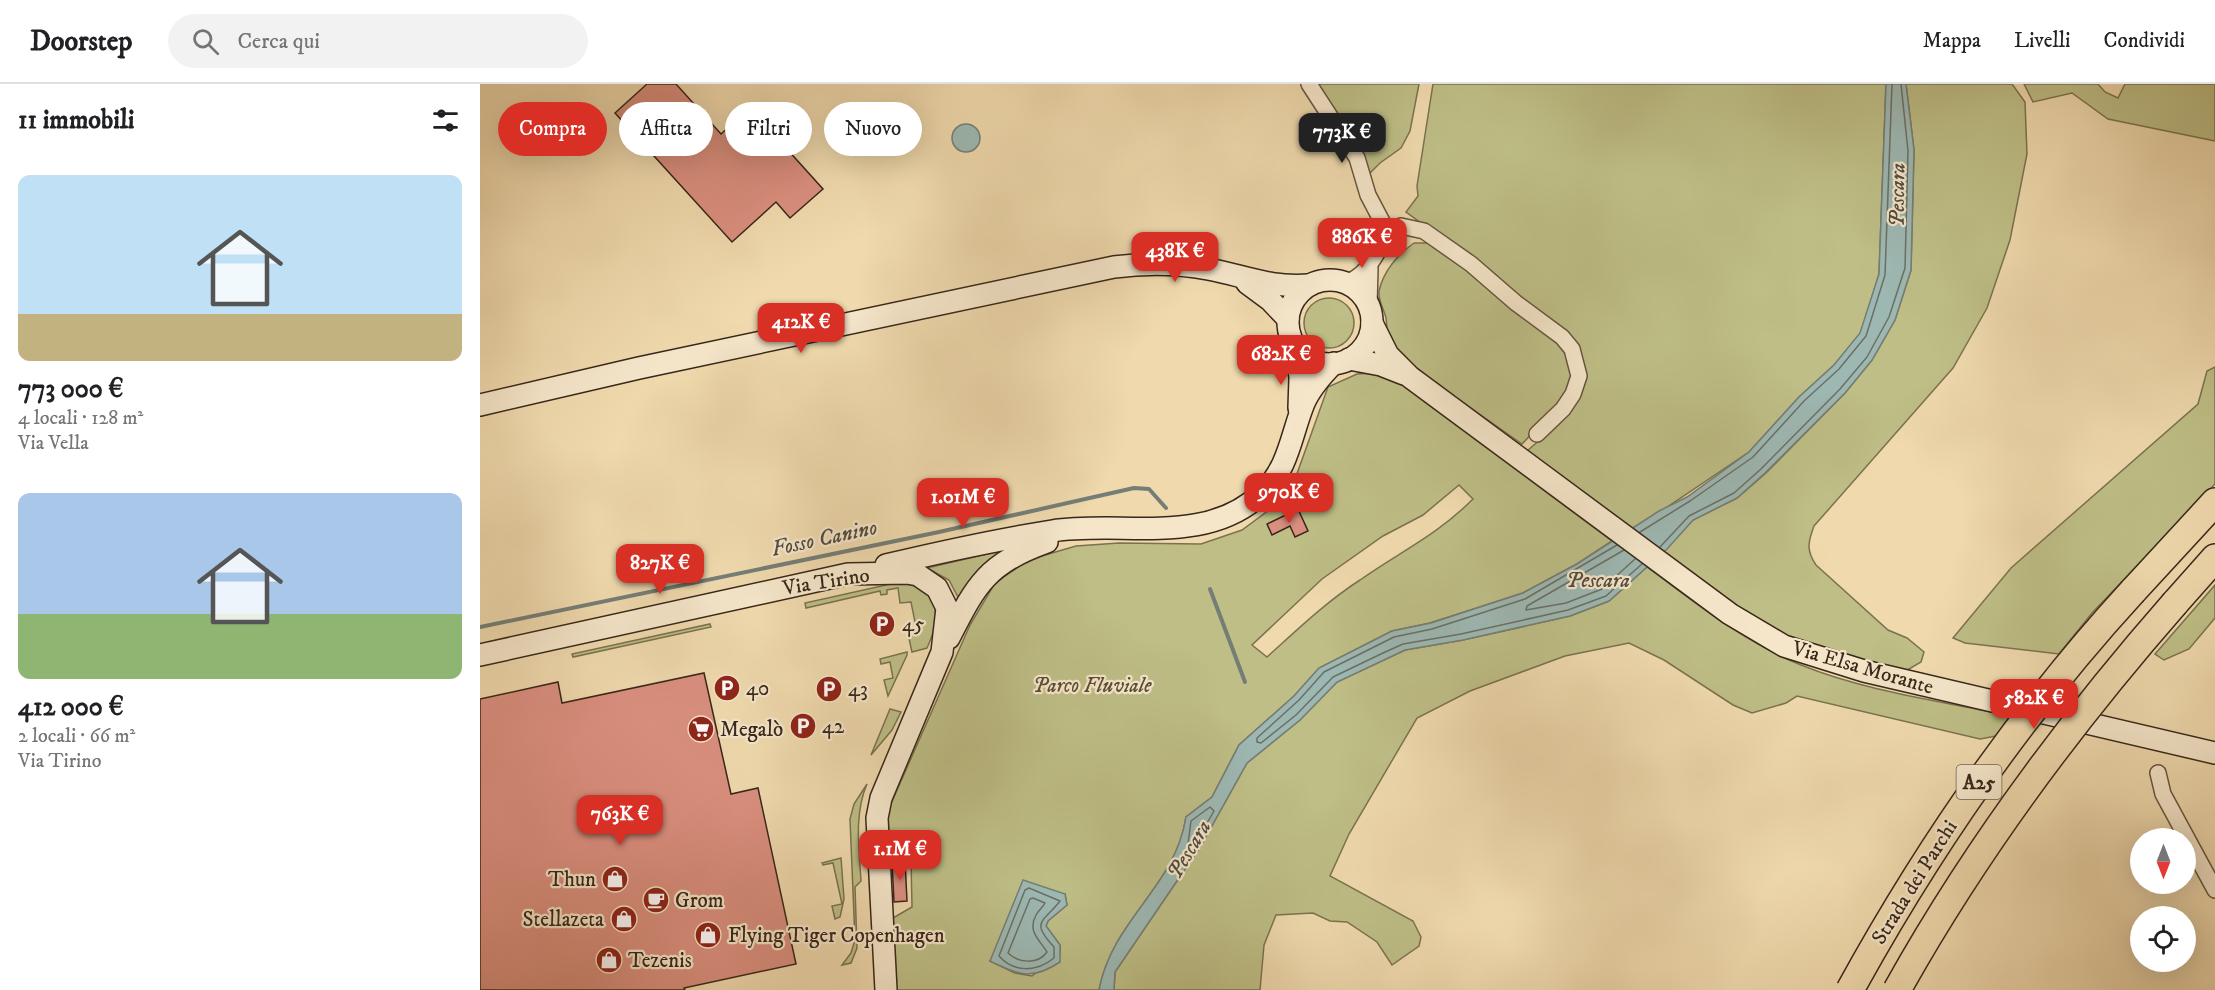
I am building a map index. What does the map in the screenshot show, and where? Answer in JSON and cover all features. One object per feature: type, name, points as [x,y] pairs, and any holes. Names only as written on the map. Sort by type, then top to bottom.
[{"type":"highway","name":"Strada dei Parchi","points":[[1850,990],[1909,886],[1978,783],[2053,683],[2215,502]]},
{"type":"highway","name":"Strada dei Parchi","points":[[1897,990],[1950,898],[2019,795],[2076,719],[2215,558]]},
{"type":"main road","points":[[480,405],[639,368],[1114,267],[1143,264],[1187,265],[1278,286],[1309,285],[1334,280],[1346,283],[1360,292],[1371,314],[1367,341],[1312,389],[1280,472],[1254,501],[1233,513],[1193,527],[1086,527],[1052,531],[848,574]]},
{"type":"main road","points":[[1237,276],[1257,290],[1288,319]]},
{"type":"main road","points":[[1296,427],[1301,387],[1295,346],[1289,333],[1288,319],[1294,299],[1309,285]]},
{"type":"main road","name":"Via Elsa Morante","points":[[1371,314],[1388,355],[1410,377],[1730,614],[1784,646],[1864,671],[2215,753]]},
{"type":"main road","points":[[1295,346],[1316,362],[1342,361]]},
{"type":"main road","name":"Via Elsa Morante","points":[[1342,361],[1381,365],[1410,377]]},
{"type":"main road","points":[[942,652],[976,588],[997,566],[1028,549],[1086,527]]},
{"type":"main road","name":"Via Tirino","points":[[480,655],[848,574],[907,573],[928,580],[946,603],[947,620],[942,652],[888,779],[877,818],[886,990]]},
{"type":"street","points":[[1309,84],[1357,158],[1368,195],[1388,233]]},
{"type":"street","points":[[1371,314],[1370,268],[1388,233],[1401,226],[1424,231],[1471,264],[1516,303],[1562,337],[1572,350],[1578,376],[1573,394],[1563,409],[1537,434]]},
{"type":"street","points":[[1346,283],[1370,268]]},
{"type":"street","points":[[2158,773],[2163,794],[2215,890]]},
{"type":"green space","points":[[1313,84],[1419,84],[1410,131],[1401,148],[1367,176]]},
{"type":"green space","points":[[1433,84],[1886,84],[1879,274],[1861,333],[1834,365],[1799,397],[1749,452],[1633,530],[1527,451],[1560,422],[1577,400],[1583,387],[1582,359],[1474,261],[1406,212],[1418,196],[1417,186]]},
{"type":"green space","points":[[1906,84],[2012,84],[2025,102],[2027,154],[2010,240],[1987,308],[1953,368],[1814,526],[1810,537],[1809,550],[1816,565],[1888,630],[1907,638],[1924,652],[1921,662],[1904,672],[1805,645],[1768,628],[1663,552],[1693,520],[1737,498],[1766,473],[1845,393],[1872,360],[1895,320],[1911,270],[1914,150]]},
{"type":"green space","points":[[2024,84],[2098,84],[2105,92],[2118,98],[2125,84],[2215,84],[2215,141],[2108,119],[2072,93],[2033,102]]},
{"type":"green space","points":[[1414,243],[1430,243],[1444,249],[1562,342],[1573,378],[1567,397],[1522,444],[1394,354],[1388,340],[1386,318],[1379,291],[1392,264]]},
{"type":"green space","points":[[1324,298],[1334,298],[1347,305],[1354,318],[1354,328],[1347,341],[1334,348],[1324,348],[1315,344],[1308,337],[1304,328],[1304,318],[1308,309],[1315,302]]},
{"type":"green space","points":[[2215,367],[2215,484],[2092,613],[2059,654],[1965,643],[1953,638],[2011,568],[2198,404],[2207,371]]},
{"type":"green space","name":"Parco Fluviale","points":[[1374,373],[1394,378],[1426,398],[1425,402],[1612,541],[1577,564],[1523,593],[1430,623],[1392,631],[1319,668],[1294,696],[1239,745],[1212,797],[1186,817],[1180,842],[1170,864],[1117,943],[1106,965],[1099,990],[895,990],[893,918],[912,907],[911,860],[889,847],[886,815],[970,625],[995,583],[1028,560],[1076,546],[1119,543],[1201,544],[1242,530],[1269,510],[1294,482],[1328,387],[1357,374]],"holes":[[[1459,485],[1473,499],[1446,523],[1335,598],[1267,657],[1252,645],[1322,579],[1383,536],[1423,515]],[[1065,894],[1067,905],[1048,921],[1046,926],[1060,945],[1060,953],[1032,976],[1015,973],[990,961]]]},
{"type":"green space","points":[[1004,550],[959,599],[949,580],[927,568]]},
{"type":"green space","points":[[1647,567],[1741,634],[1801,665],[1879,689],[2011,716],[1996,736],[1980,739],[1797,696],[1786,703],[1752,713],[1733,705],[1664,660],[1629,643],[1565,656],[1470,691],[1417,718],[1349,834],[1330,876],[1413,921],[1421,937],[1419,946],[1392,965],[1377,942],[1347,922],[1330,921],[1313,913],[1276,915],[1264,945],[1260,990],[1114,990],[1115,972],[1200,847],[1247,763],[1300,720],[1337,682],[1405,650],[1463,640],[1570,616],[1609,601]]},
{"type":"green space","points":[[895,583],[910,584],[921,588],[934,603],[935,624],[927,648],[912,652],[908,634],[917,632],[911,602],[900,603],[898,588],[887,590],[887,594],[881,595],[880,591],[806,608],[805,603]]},
{"type":"green space","points":[[2215,585],[2215,618],[2189,649],[2164,660],[2155,654]]},
{"type":"green space","points":[[710,624],[711,627],[573,657],[572,654]]},
{"type":"green space","points":[[907,652],[888,696],[884,680],[893,678],[890,662],[881,664],[880,659]]},
{"type":"green space","points":[[890,709],[901,712],[892,730],[871,755]]},
{"type":"green space","points":[[867,784],[859,819],[861,881],[855,887],[857,948],[851,963],[842,965],[851,953],[855,940],[850,819],[854,804]]},
{"type":"green space","points":[[841,858],[844,899],[840,917],[835,919],[832,906],[842,904],[833,863],[823,865],[822,863]]},
{"type":"water","name":"Pescara","points":[[1886,84],[1906,84],[1914,150],[1911,270],[1895,320],[1872,360],[1845,393],[1737,498],[1693,520],[1667,549],[1609,601],[1570,616],[1463,640],[1405,650],[1337,682],[1300,720],[1247,763],[1200,847],[1115,972],[1114,990],[1099,990],[1106,965],[1117,943],[1170,864],[1180,842],[1186,817],[1212,797],[1239,745],[1294,696],[1319,668],[1392,631],[1431,623],[1523,593],[1577,564],[1659,511],[1687,497],[1749,452],[1799,397],[1834,365],[1860,333],[1879,274]]},
{"type":"water","points":[[966,124],[976,128],[980,138],[976,148],[966,152],[956,148],[952,138],[956,128]]},
{"type":"water","points":[[1023,880],[1065,894],[1067,905],[1048,921],[1046,926],[1060,945],[1060,962],[1033,974],[1010,970],[990,961]]},
{"type":"building","points":[[647,84],[676,84],[692,102],[627,102]]},
{"type":"building","points":[[713,125],[721,134],[725,130],[725,156],[793,156],[823,189],[790,218],[776,202],[732,242],[654,156],[713,156]]},
{"type":"building","points":[[1298,509],[1308,531],[1295,537],[1290,526],[1272,535],[1267,524]]},
{"type":"building","name":"Megalò","points":[[704,673],[731,794],[758,788],[796,964],[684,988],[685,990],[480,990],[480,699],[558,682],[562,703]]},
{"type":"building","points":[[905,860],[907,901],[894,902],[892,861]]},
{"type":"waterway","name":"Fosso Canino","points":[[480,627],[939,532],[1134,488],[1149,489],[1166,508]]},
{"type":"waterway","name":"Fosso Canino","points":[[1210,589],[1245,682]]},
{"type":"place","name":"45","points":[[882,624]]},
{"type":"place","name":"40","points":[[727,688]]},
{"type":"place","name":"43","points":[[829,689]]},
{"type":"place","name":"42","points":[[803,726]]},
{"type":"place","name":"Megalò","points":[[701,729]]},
{"type":"place","name":"Thun","points":[[615,879]]},
{"type":"place","name":"Grom","points":[[656,900]]},
{"type":"place","name":"Stellazeta","points":[[624,919]]},
{"type":"place","name":"Flying Tiger Copenhagen","points":[[708,935]]},
{"type":"place","name":"Tezenis","points":[[609,960]]}]
